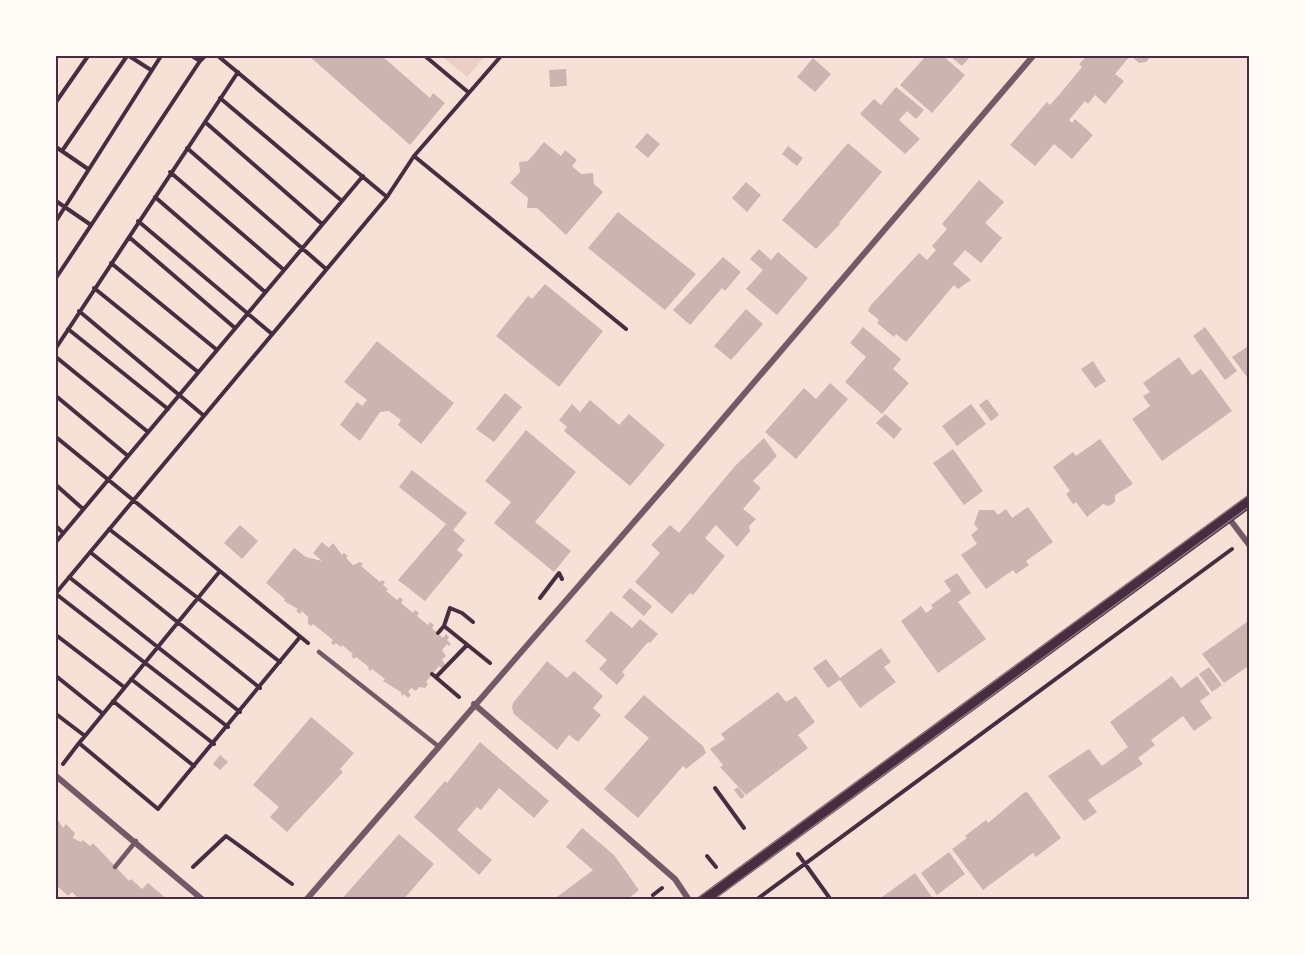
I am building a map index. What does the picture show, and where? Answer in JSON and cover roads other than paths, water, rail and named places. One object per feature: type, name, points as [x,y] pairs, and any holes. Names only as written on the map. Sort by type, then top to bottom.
[{"type":"main road","points":[[704,900],[1250,501]]},
{"type":"street","points":[[306,900],[674,476],[1033,56]]},
{"type":"street","points":[[1228,517],[1250,546]]},
{"type":"street","points":[[474,704],[675,879],[689,900]]},
{"type":"street","points":[[56,776],[136,841],[203,900]]},
{"type":"lane","points":[[319,652],[438,746]]},
{"type":"lane","points":[[114,867],[136,841]]},
{"type":"tram line","points":[[695,900],[1250,494]]},
{"type":"tram line","points":[[713,900],[1250,506]]}]
